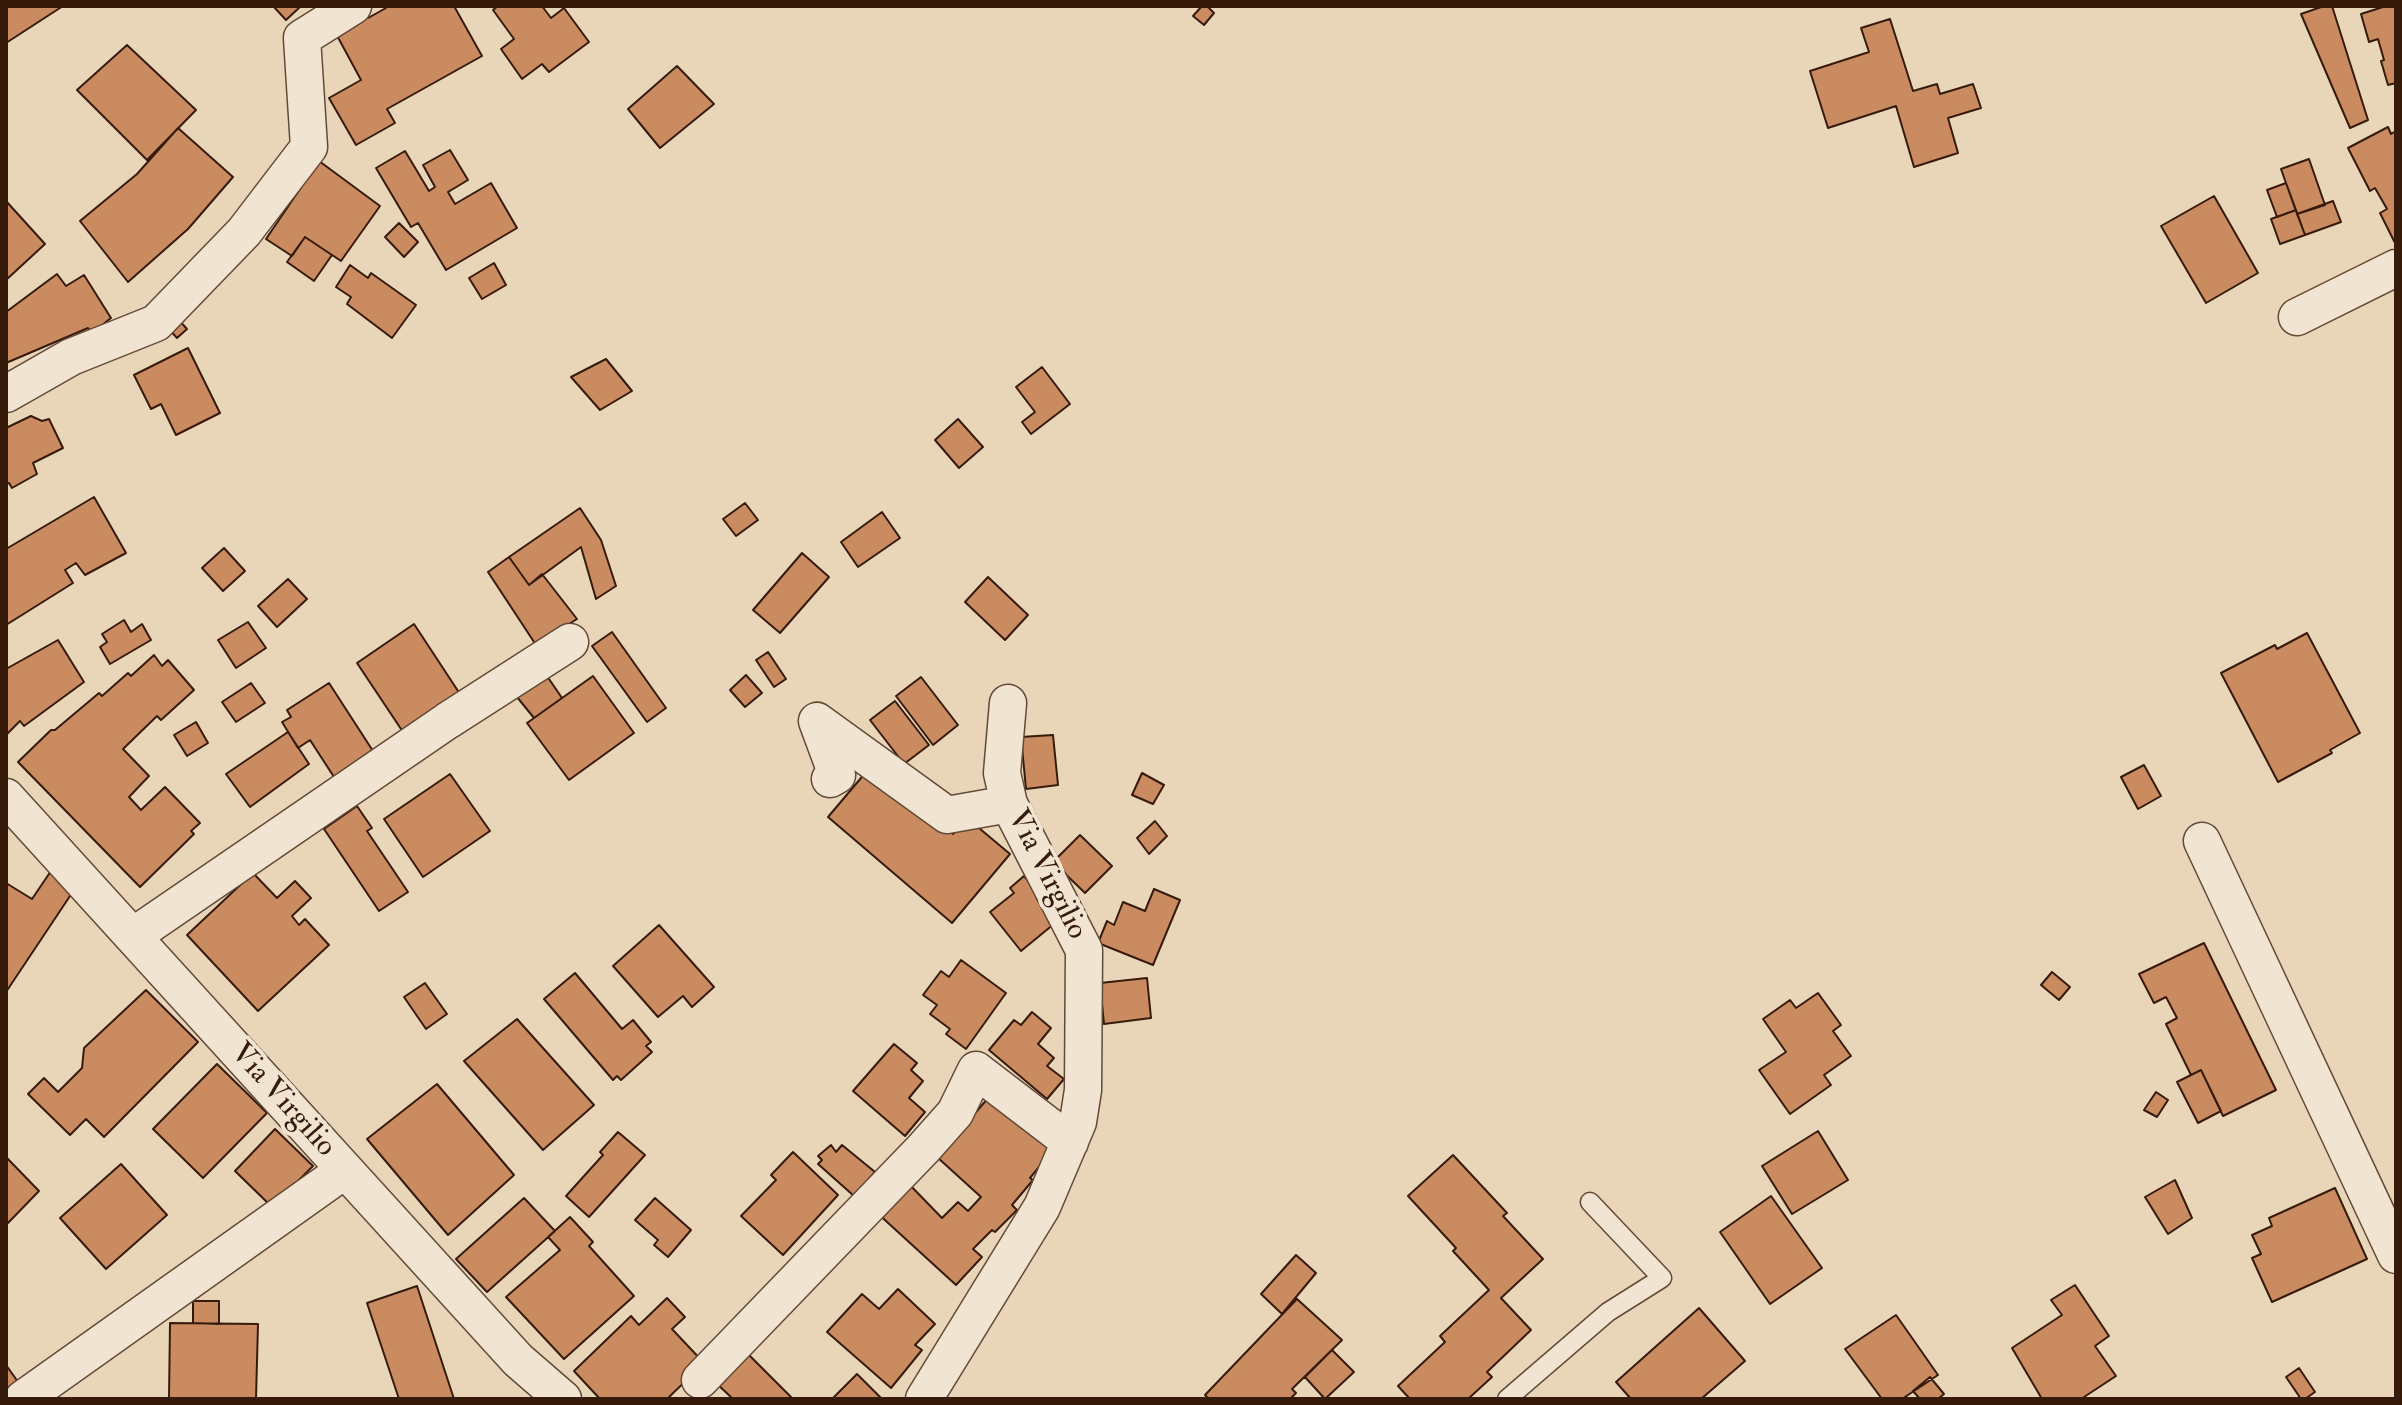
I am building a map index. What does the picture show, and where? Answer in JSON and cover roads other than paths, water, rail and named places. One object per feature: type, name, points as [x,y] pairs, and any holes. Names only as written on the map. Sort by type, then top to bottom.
[{"type":"street","points":[[6,394],[71,357],[156,323],[244,232],[309,147],[302,38],[353,6]]},
{"type":"street","points":[[2297,317],[2396,268]]},
{"type":"street","points":[[133,936],[447,721],[570,642]]},
{"type":"street","name":"Via Virgilio","points":[[924,1399],[1042,1207],[1078,1122],[1083,1090],[1084,950],[1009,804],[1002,773],[1008,703]]},
{"type":"street","points":[[830,779],[837,775],[817,721],[947,815],[1009,804]]},
{"type":"street","name":"Via Virgilio","points":[[6,797],[518,1360],[563,1399]]},
{"type":"street","points":[[2202,841],[2396,1255]]},
{"type":"street","points":[[700,1380],[955,1113],[976,1070],[1070,1142]]},
{"type":"street","points":[[23,1399],[345,1170]]},
{"type":"lane","points":[[1507,1399],[1608,1312],[1662,1278],[1590,1202]]}]
